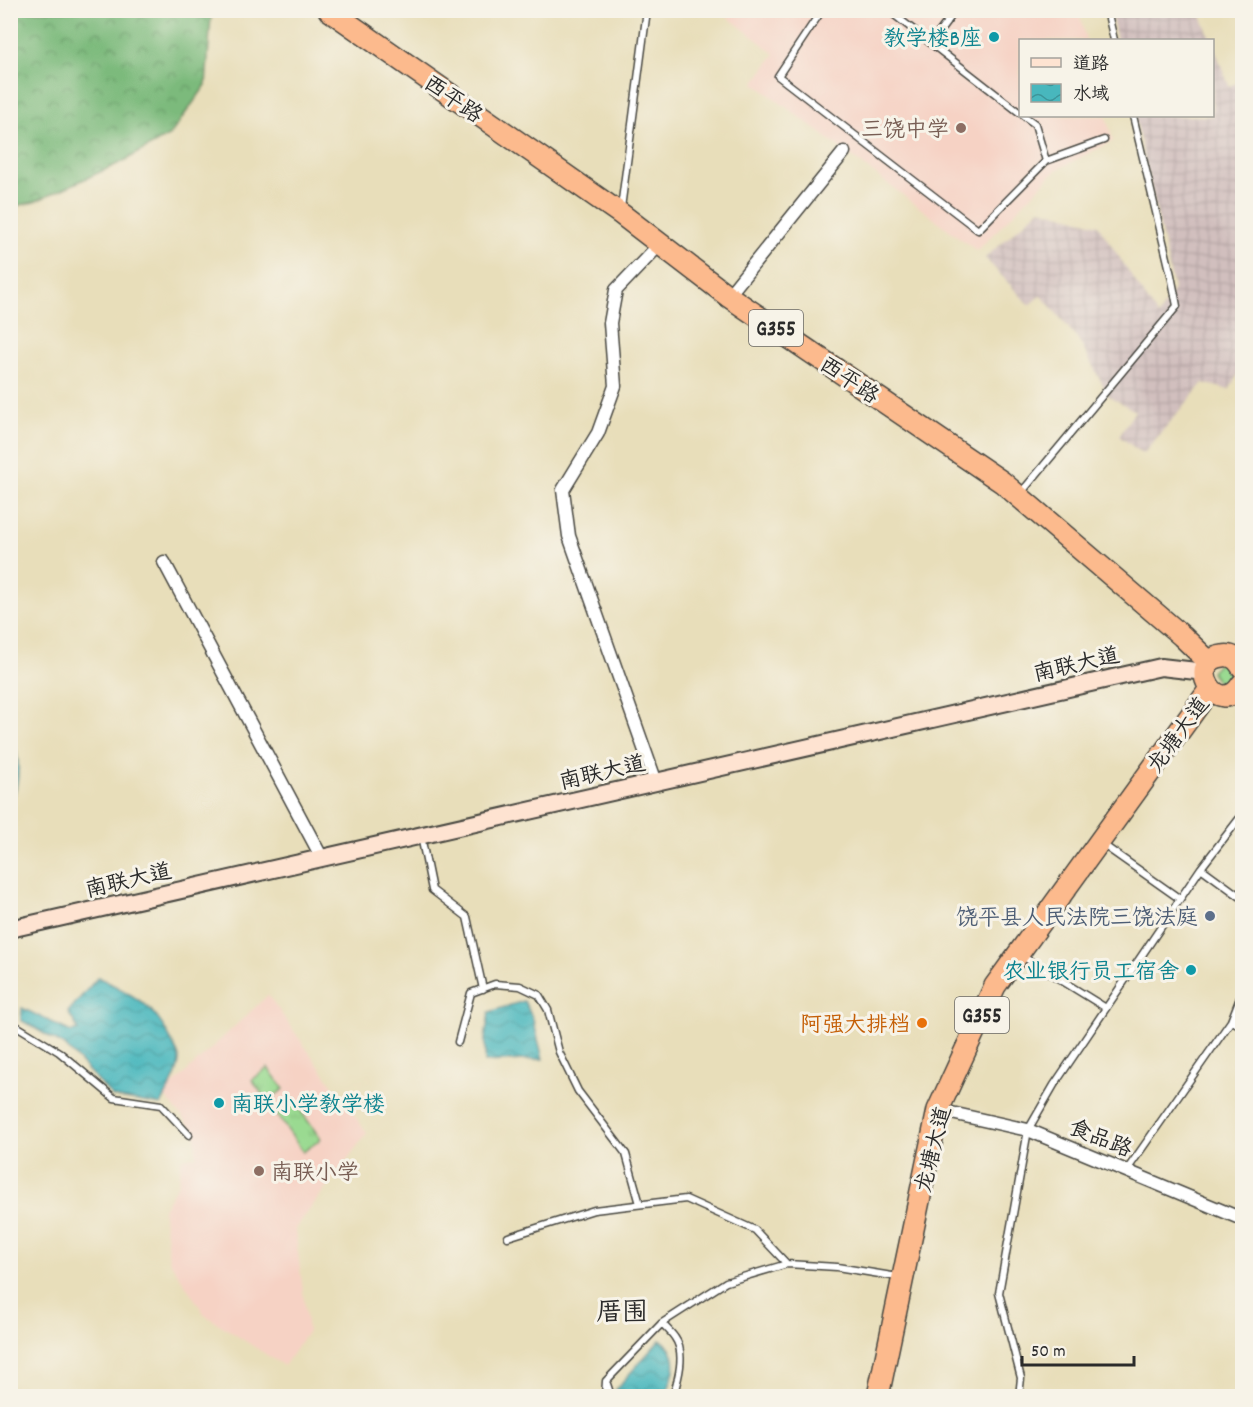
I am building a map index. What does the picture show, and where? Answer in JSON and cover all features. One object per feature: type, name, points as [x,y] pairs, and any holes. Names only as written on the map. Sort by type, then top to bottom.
[{"type":"highway","name":"西平路","points":[[329,10],[621,214],[728,296],[1002,482],[1182,636],[1210,679]]},
{"type":"highway","points":[[1234,657],[1242,681],[1230,695],[1210,679],[1215,658],[1234,657]]},
{"type":"highway","name":"龙塘大道","points":[[886,1396],[907,1279],[942,1111],[1001,989],[1022,955],[1102,844],[1210,679]]},
{"type":"highway","name":"龙塘大道","points":[[878,1396],[907,1279]]},
{"type":"street","points":[[728,296],[844,152]]},
{"type":"street","points":[[656,782],[568,536],[563,490],[598,433],[615,386],[610,323],[616,290],[660,244]]},
{"type":"street","points":[[164,562],[322,858]]},
{"type":"street","name":"南联大道","points":[[10,929],[1161,667],[1210,679]]},
{"type":"street","name":"食品路","points":[[942,1111],[1028,1130],[1242,1219]]},
{"type":"lane","points":[[621,214],[647,10]]},
{"type":"lane","points":[[822,10],[778,76],[978,230],[1046,161],[1104,140]]},
{"type":"lane","points":[[888,10],[1019,112]]},
{"type":"lane","points":[[931,43],[956,10]]},
{"type":"lane","points":[[1107,10],[1114,39]]},
{"type":"lane","points":[[1026,117],[1035,124],[1046,161]]},
{"type":"lane","points":[[1019,496],[1177,306],[1172,275],[1133,117]]},
{"type":"lane","points":[[844,152],[855,137]]},
{"type":"lane","points":[[1019,1396],[1021,1378],[999,1293],[1028,1130],[1054,1085],[1201,868],[1242,815]]},
{"type":"lane","points":[[421,836],[432,890],[468,916],[483,989]]},
{"type":"lane","points":[[1102,844],[1180,899]]},
{"type":"lane","points":[[1201,868],[1242,898]]},
{"type":"lane","points":[[1022,955],[1106,1008]]},
{"type":"lane","points":[[458,1042],[471,993],[495,984],[520,986],[540,995],[548,1010],[559,1052],[578,1091],[626,1154],[640,1204]]},
{"type":"lane","points":[[1127,1170],[1231,1021],[1242,993]]},
{"type":"lane","points":[[1231,1021],[1242,1026]]},
{"type":"lane","points":[[10,1022],[59,1052],[114,1098],[161,1105],[189,1135]]},
{"type":"lane","points":[[508,1237],[594,1210],[686,1199],[755,1230],[787,1264]]},
{"type":"lane","points":[[605,1396],[606,1381],[662,1323],[726,1282],[787,1264],[837,1267],[907,1279]]},
{"type":"lane","points":[[662,1323],[676,1340],[680,1351],[678,1380],[673,1396]]},
{"type":"lane","points":[[606,1381],[611,1396]]},
{"type":"shaded area","points":[[1112,10],[1199,11],[1211,39],[1117,39]]},
{"type":"shaded area","name":"三饶中学","points":[[720,11],[1079,11],[1086,39],[1019,39],[1019,117],[1106,117],[1113,141],[1056,170],[977,251],[754,83],[775,54]]},
{"type":"shaded area","points":[[1214,47],[1229,86],[1242,81],[1242,367],[1229,390],[1203,383],[1143,454],[1119,436],[1135,411],[1109,396],[1078,339],[1041,295],[1029,305],[985,258],[1040,209],[1098,225],[1158,316],[1174,289],[1135,117],[1214,117]]},
{"type":"shaded area","name":"南联小学","points":[[268,995],[367,1133],[295,1229],[308,1331],[284,1366],[205,1315],[169,1260],[163,1209],[178,1184],[182,1158],[196,1157],[195,1132],[163,1094]]},
{"type":"green space","points":[[10,11],[208,11],[211,16],[206,85],[170,135],[122,162],[34,202],[11,207]]},
{"type":"green space","points":[[1221,661],[1240,672],[1223,690],[1211,672]]},
{"type":"green space","points":[[268,1068],[284,1089],[267,1101],[252,1080]]},
{"type":"green space","points":[[292,1099],[321,1139],[303,1152],[275,1112]]},
{"type":"water","points":[[11,735],[18,769],[11,803]]},
{"type":"water","points":[[98,977],[132,995],[149,1008],[164,1027],[177,1050],[179,1063],[173,1082],[161,1105],[113,1097],[65,1046],[21,1020],[22,1008],[71,1032],[79,1030],[68,1012]]},
{"type":"water","points":[[524,1001],[533,1019],[543,1059],[485,1062],[485,1039],[489,1012]]},
{"type":"water","points":[[660,1340],[667,1345],[674,1358],[673,1373],[665,1396],[617,1396],[616,1389]]},
{"type":"place","name":"教学楼B座","points":[[994,37]]},
{"type":"place","name":"三饶中学","points":[[961,128]]},
{"type":"place","name":"饶平县人民法院三饶法庭","points":[[1210,916]]},
{"type":"place","name":"农业银行员工宿舍","points":[[1191,970]]},
{"type":"place","name":"阿强大排档","points":[[922,1023]]},
{"type":"place","name":"南联小学教学楼","points":[[219,1103]]},
{"type":"place","name":"南联小学","points":[[259,1171]]},
{"type":"district","name":"厝围","points":[[622,1311]]}]
